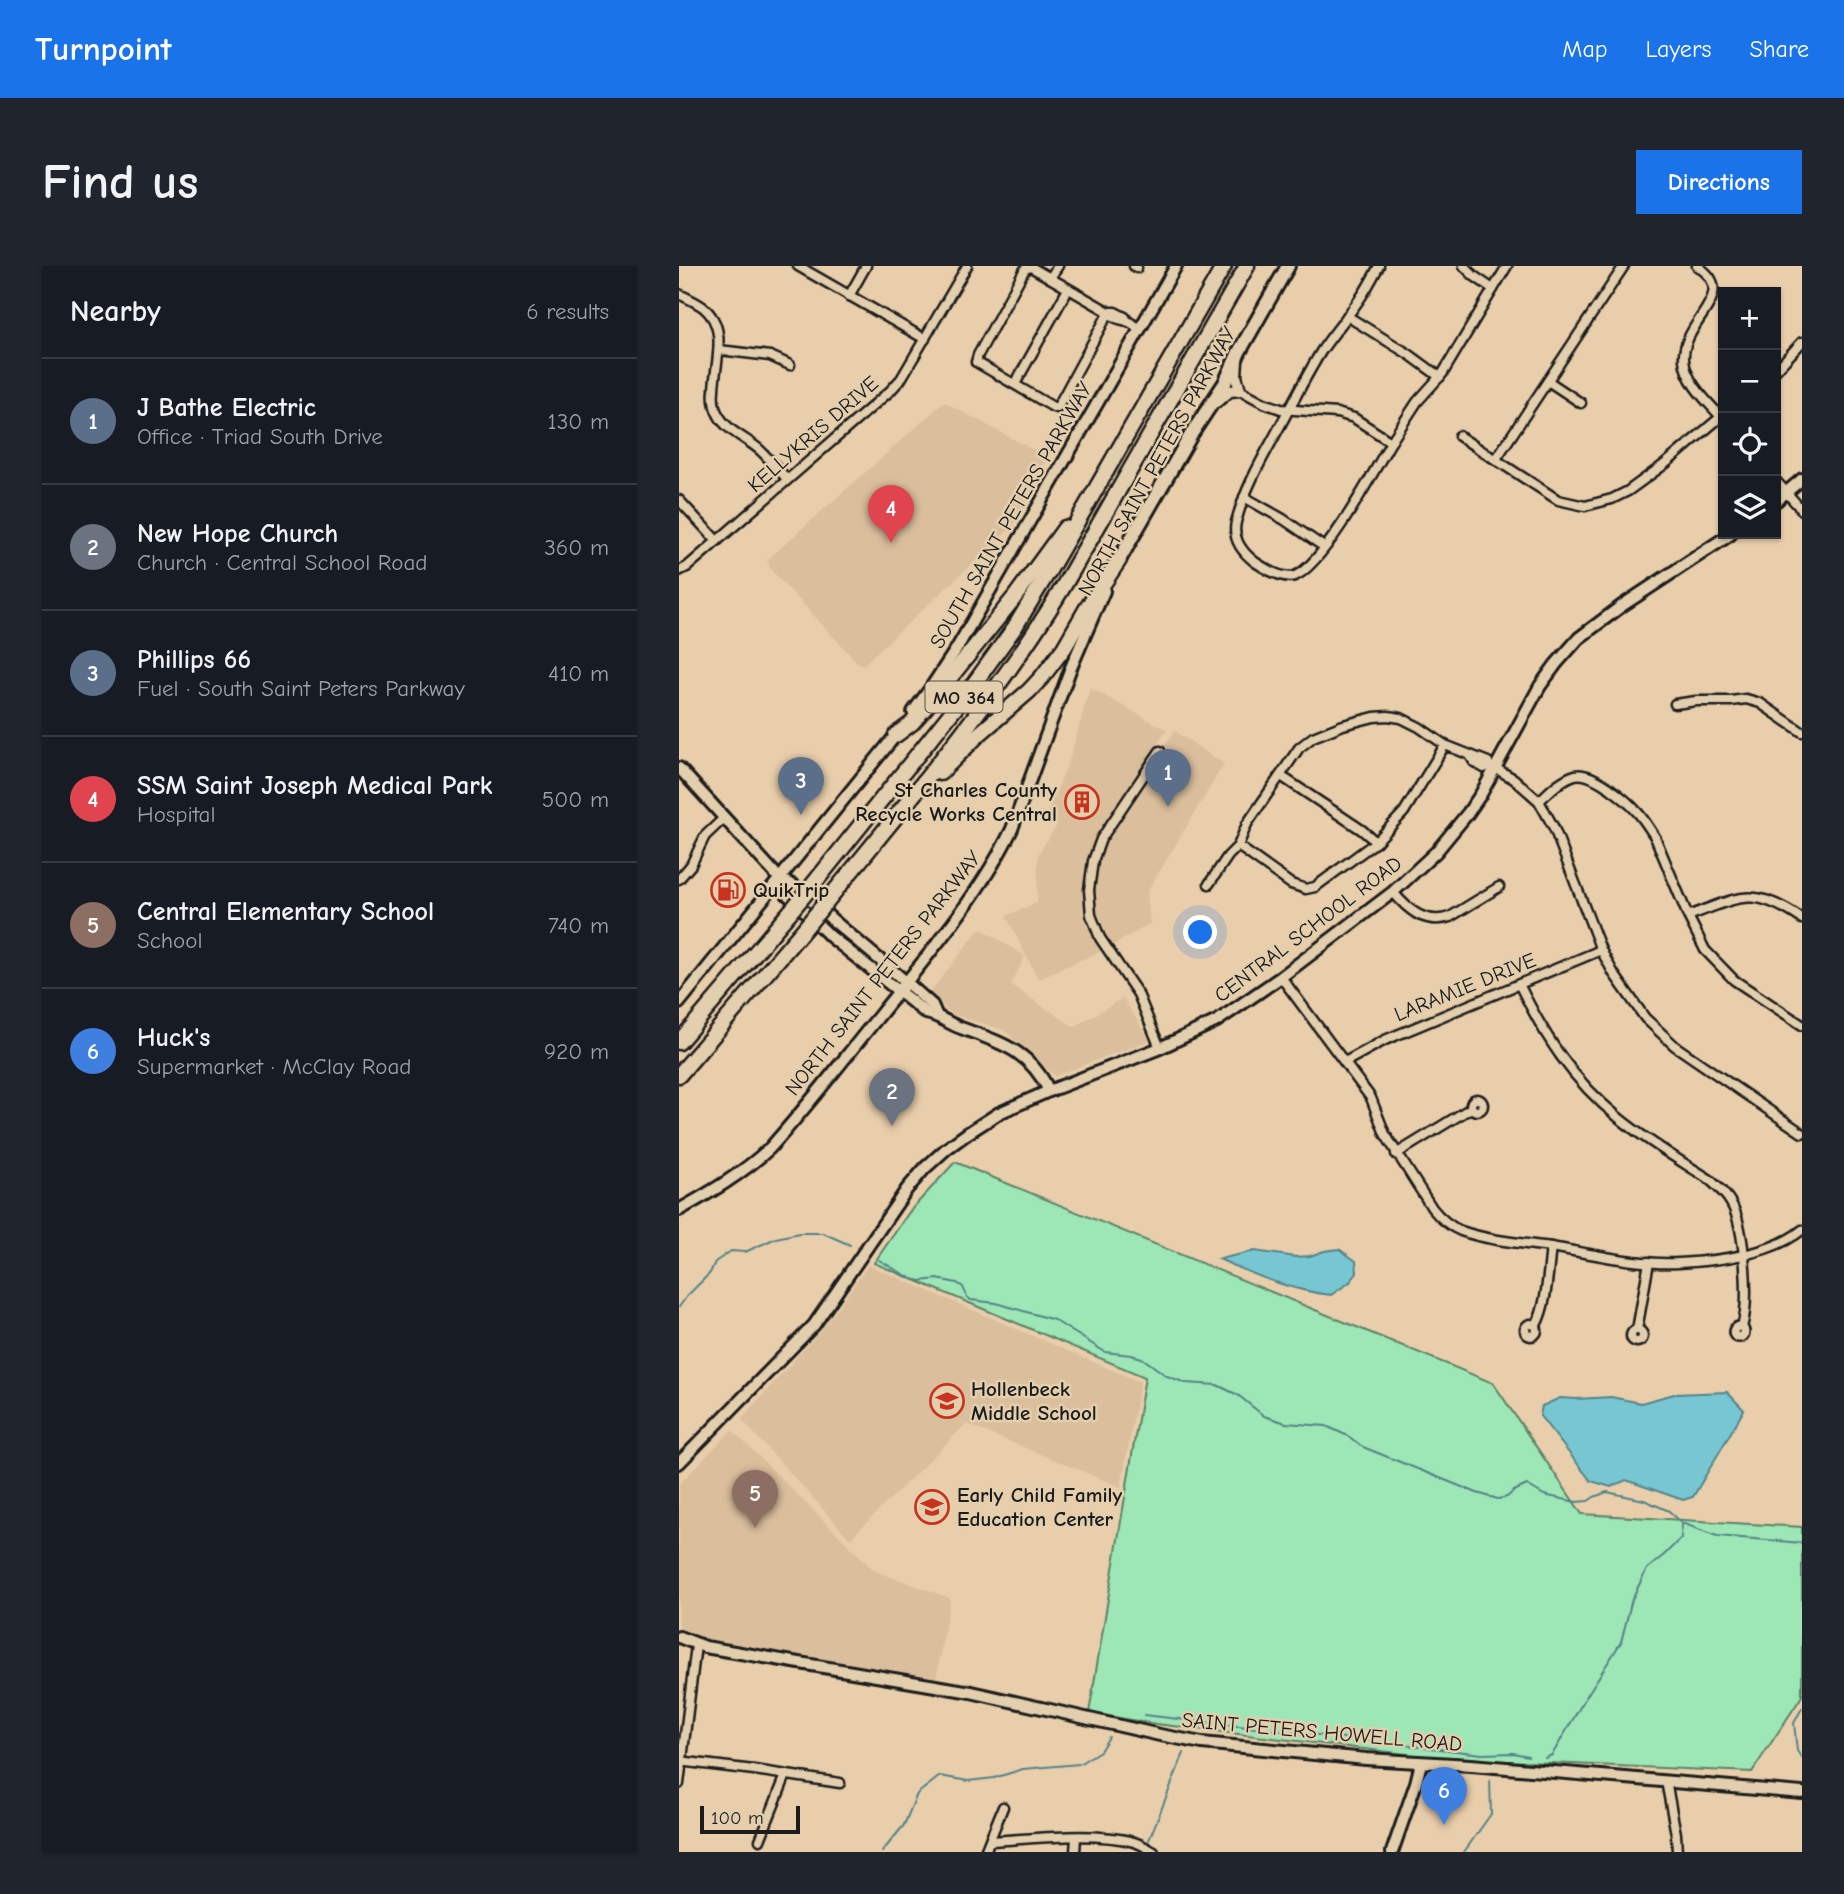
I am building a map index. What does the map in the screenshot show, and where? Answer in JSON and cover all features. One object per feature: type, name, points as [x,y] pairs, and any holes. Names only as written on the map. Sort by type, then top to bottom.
[{"type":"highway","name":"MO 364","points":[[679,1042],[811,887],[968,692],[999,649],[1029,605],[1224,266]]},
{"type":"highway","name":"MO 364","points":[[679,1075],[805,928],[995,690],[1031,640],[1247,266]]},
{"type":"highway","points":[[896,735],[912,723],[936,695],[1094,492]]},
{"type":"highway","points":[[894,818],[1042,677],[1064,648],[1119,560]]},
{"type":"main road","name":"SOUTH SAINT PETERS PARKWAY","points":[[679,1003],[896,735],[930,689],[957,648],[1176,266]]},
{"type":"main road","name":"NORTH SAINT PETERS PARKWAY","points":[[679,1210],[732,1179],[770,1148],[907,982],[974,894],[1001,851],[1021,806],[1084,636],[1119,560],[1192,433],[1210,407],[1288,266]]},
{"type":"main road","points":[[1781,497],[1802,479]]},
{"type":"main road","name":"CENTRAL SCHOOL ROAD","points":[[679,1464],[814,1325],[887,1217],[925,1168],[968,1133],[999,1113],[1160,1048],[1217,1021],[1281,977],[1392,892],[1436,852],[1474,804],[1492,767],[1540,687],[1579,638],[1623,605],[1723,539]]},
{"type":"main road","points":[[679,768],[780,879],[786,893],[831,937],[926,1013],[936,1014],[958,1027],[1010,1047],[1037,1071],[1049,1091]]},
{"type":"main road","points":[[780,879],[794,886],[907,982],[932,1005],[936,1014]]},
{"type":"main road","name":"SAINT PETERS HOWELL ROAD","points":[[679,1637],[697,1645],[971,1692],[1202,1743],[1802,1793]]},
{"type":"main road","points":[[1392,1852],[1421,1763]]},
{"type":"street","points":[[798,266],[925,339]]},
{"type":"street","points":[[849,296],[866,266]]},
{"type":"street","name":"KELLYKRIS DRIVE","points":[[679,571],[687,567],[890,391],[901,379],[967,266]]},
{"type":"street","points":[[1050,278],[1058,266]]},
{"type":"street","points":[[1379,266],[1363,294],[1322,351],[1251,479],[1244,497],[1235,526],[1236,540],[1241,550],[1260,565],[1277,573],[1294,576],[1324,547],[1347,516],[1417,402],[1440,377],[1459,348],[1507,266]]},
{"type":"street","points":[[1464,266],[1493,289]]},
{"type":"street","points":[[1496,459],[1624,266]]},
{"type":"street","points":[[1697,266],[1711,277],[1714,295],[1690,331],[1684,345],[1684,360],[1693,383],[1719,413]]},
{"type":"street","points":[[1109,312],[1057,408],[976,362],[1025,269],[1031,267],[1109,312],[1122,322],[1127,321],[1140,329]]},
{"type":"street","points":[[1015,384],[1068,289]]},
{"type":"street","points":[[679,294],[702,307],[716,326],[719,350],[713,400],[719,415],[726,426],[761,451],[787,479]]},
{"type":"street","points":[[1347,316],[1440,377]]},
{"type":"street","points":[[1781,365],[1802,342]]},
{"type":"street","points":[[719,350],[770,356],[790,365]]},
{"type":"street","points":[[1238,357],[1236,376],[1240,390]]},
{"type":"street","points":[[1548,381],[1581,403]]},
{"type":"street","points":[[1210,407],[1230,391],[1240,390],[1264,403],[1289,410],[1337,413],[1354,418],[1391,442]]},
{"type":"street","points":[[1459,436],[1557,500],[1585,506],[1612,499],[1647,477],[1718,421]]},
{"type":"street","points":[[1781,487],[1802,510]]},
{"type":"street","points":[[1244,497],[1324,547]]},
{"type":"street","points":[[679,500],[717,541]]},
{"type":"street","points":[[1675,704],[1746,699],[1760,704],[1802,732]]},
{"type":"street","points":[[1209,884],[1238,846],[1247,824],[1299,748],[1327,730],[1374,716],[1401,718],[1445,745],[1488,762],[1514,779],[1539,801],[1554,828],[1601,950],[1614,974],[1645,1018],[1675,1046],[1802,1133]]},
{"type":"street","points":[[1238,846],[1291,884],[1306,889],[1315,887],[1376,842],[1404,812],[1445,745]]},
{"type":"street","points":[[1160,751],[1096,849],[1089,890],[1091,915],[1100,938],[1138,994],[1160,1048]]},
{"type":"street","points":[[1539,801],[1565,779],[1574,775],[1585,775],[1630,804],[1655,837],[1705,950],[1734,980],[1802,1025]]},
{"type":"street","points":[[1281,776],[1376,842]]},
{"type":"street","points":[[679,879],[691,865],[705,836],[724,818]]},
{"type":"street","points":[[1392,892],[1415,914],[1423,918],[1442,920],[1499,887]]},
{"type":"street","points":[[1688,916],[1748,896],[1774,902],[1802,919]]},
{"type":"street","name":"LARAMIE DRIVE","points":[[1345,1062],[1385,1040],[1601,950]]},
{"type":"street","points":[[1281,977],[1371,1098],[1396,1154],[1441,1220],[1459,1230],[1484,1237],[1649,1262],[1696,1262],[1743,1255],[1773,1247],[1802,1230]]},
{"type":"street","points":[[1519,984],[1551,1044],[1577,1078],[1616,1116],[1709,1180],[1731,1204],[1738,1221],[1743,1255],[1745,1317],[1742,1327]]},
{"type":"street","points":[[1396,1154],[1471,1108]]},
{"type":"street","points":[[1536,1325],[1543,1304],[1551,1248]]},
{"type":"street","points":[[1637,1330],[1649,1262]]},
{"type":"street","points":[[679,1784],[697,1645]]},
{"type":"street","points":[[680,1762],[840,1783]]},
{"type":"street","points":[[760,1840],[786,1774]]},
{"type":"street","points":[[1666,1781],[1675,1825],[1677,1852]]},
{"type":"street","points":[[985,1852],[1003,1807]]},
{"type":"street","points":[[1075,1852],[1076,1838]]},
{"type":"street","points":[[990,1841],[1114,1838],[1137,1843],[1154,1852]]},
{"type":"shaded area","points":[[944,402],[1047,457],[1013,526],[863,665],[857,662],[771,570],[767,560]]},
{"type":"shaded area","points":[[1090,688],[1167,730],[1116,805],[1089,852],[1084,889],[1089,924],[1101,951],[1038,979],[1006,916],[1037,903],[1038,855],[1057,825],[1048,812],[1070,758]]},
{"type":"shaded area","points":[[1174,731],[1224,764],[1147,892],[1150,924],[1108,948],[1095,909],[1094,874],[1099,851]]},
{"type":"shaded area","points":[[980,928],[1025,956],[1011,985],[1074,1027],[1123,998],[1150,1040],[1055,1076],[1003,1030],[952,1014],[929,994]]},
{"type":"shaded area","name":"Hollenbeck Middle School","points":[[868,1265],[1140,1382],[1121,1487],[966,1424],[850,1539],[741,1419],[822,1329]]},
{"type":"shaded area","points":[[732,1430],[875,1571],[950,1598],[936,1680],[706,1641],[679,1630],[679,1484]]},
{"type":"green space","points":[[955,1162],[1493,1383],[1582,1514],[1802,1527],[1802,1696],[1752,1772],[1439,1758],[1156,1724],[1089,1713],[1145,1377],[874,1263],[910,1211]]},
{"type":"water","points":[[1339,1249],[1356,1261],[1357,1273],[1350,1282],[1331,1295],[1288,1286],[1219,1259],[1255,1251],[1296,1257]]},
{"type":"water","points":[[1727,1392],[1744,1410],[1693,1497],[1683,1500],[1626,1480],[1611,1487],[1591,1481],[1540,1416],[1542,1406],[1560,1398],[1611,1397],[1641,1403],[1674,1394]]},
{"type":"waterway","points":[[679,1307],[710,1273],[715,1262],[731,1251],[745,1252],[776,1238],[799,1233],[823,1233],[850,1245]]},
{"type":"waterway","points":[[879,1260],[912,1279],[937,1279],[957,1283],[971,1300],[996,1303],[1054,1320],[1105,1352],[1142,1358],[1167,1376],[1186,1383],[1217,1385],[1238,1395],[1264,1416],[1286,1423],[1326,1426],[1348,1436],[1363,1447],[1477,1493],[1498,1499],[1507,1497],[1527,1485],[1544,1495],[1576,1502],[1588,1501],[1607,1492],[1644,1500],[1669,1511],[1682,1523],[1717,1536],[1802,1543]]},
{"type":"waterway","points":[[1545,1758],[1552,1755],[1621,1642],[1632,1599],[1647,1569],[1681,1538],[1682,1524]]},
{"type":"waterway","points":[[1802,1708],[1794,1723],[1797,1751],[1802,1758]]},
{"type":"waterway","points":[[1144,1715],[1482,1754],[1513,1753],[1528,1756]]},
{"type":"waterway","points":[[1193,1727],[1196,1721]]},
{"type":"waterway","points":[[882,1852],[904,1825],[917,1794],[940,1776],[968,1781],[994,1778],[1023,1769],[1079,1764],[1100,1751],[1109,1737]]},
{"type":"waterway","points":[[1149,1840],[1184,1753]]},
{"type":"waterway","points":[[1464,1852],[1491,1814],[1490,1780]]},
{"type":"place","name":"SSM Saint Joseph Medical Park","points":[[891,543]]},
{"type":"place","name":"St Charles County Recycle Works Central","points":[[1082,802]]},
{"type":"place","name":"J Bathe Electric","points":[[1168,807]]},
{"type":"place","name":"Phillips 66","points":[[801,815]]},
{"type":"place","name":"QuikTrip","points":[[728,890]]},
{"type":"place","name":"New Hope Church","points":[[892,1126]]},
{"type":"place","name":"Hollenbeck Middle School","points":[[947,1401]]},
{"type":"place","name":"Early Child Family Education Center","points":[[932,1507]]},
{"type":"place","name":"Central Elementary School","points":[[755,1528]]},
{"type":"place","name":"Huck's","points":[[1444,1825]]}]
